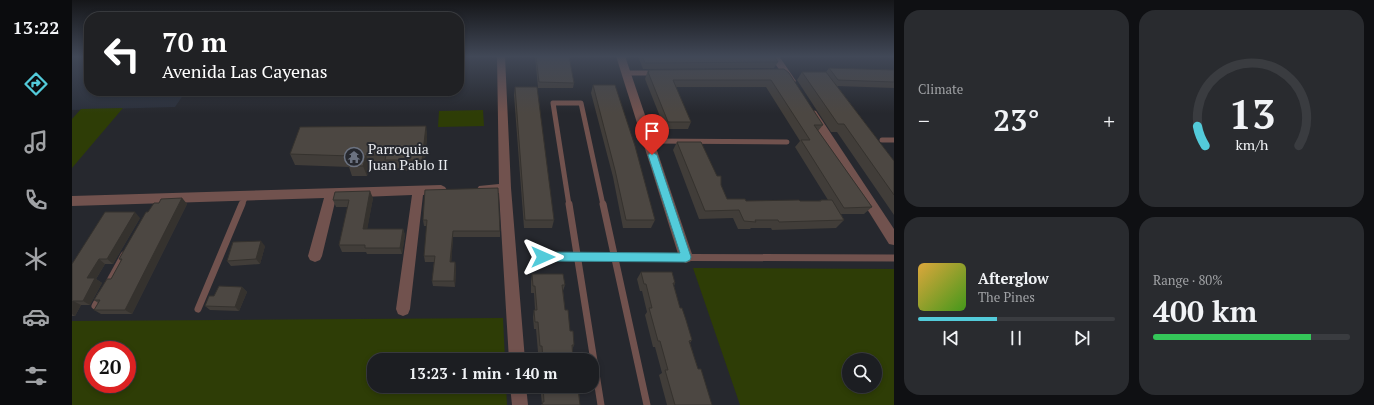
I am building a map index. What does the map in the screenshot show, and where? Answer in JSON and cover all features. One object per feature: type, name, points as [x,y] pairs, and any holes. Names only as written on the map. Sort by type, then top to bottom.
[{"type":"street","points":[[502,75],[505,188],[516,353]]},
{"type":"street","points":[[626,75],[686,257]]},
{"type":"street","points":[[783,75],[797,91]]},
{"type":"street","points":[[806,104],[894,240]]},
{"type":"street","points":[[473,189],[505,188]]},
{"type":"street","points":[[72,201],[155,202],[246,196],[450,190]]},
{"type":"street","points":[[403,309],[418,191]]},
{"type":"street","points":[[315,256],[331,193]]},
{"type":"street","points":[[519,393],[520,405]]},
{"type":"lane","points":[[601,405],[553,103],[581,103],[647,405]]},
{"type":"lane","points":[[882,140],[894,140]]},
{"type":"lane","points":[[648,141],[787,142]]},
{"type":"lane","points":[[198,309],[246,196]]},
{"type":"lane","points":[[95,306],[126,252]]},
{"type":"lane","points":[[543,257],[894,258]]},
{"type":"shaded area","points":[[72,75],[84,75],[84,96],[183,96],[175,107],[72,110]]},
{"type":"green space","points":[[123,108],[72,168],[72,119],[81,109]]},
{"type":"green space","points":[[483,110],[484,126],[438,127],[439,111]]},
{"type":"green space","points":[[693,268],[894,269],[894,405],[740,405]]},
{"type":"green space","points":[[503,318],[505,353],[367,353],[367,393],[506,393],[507,405],[72,405],[72,321]]},
{"type":"building","points":[[538,75],[572,75],[574,83],[539,82]]},
{"type":"building","points":[[649,75],[790,75],[823,125],[814,125],[872,207],[844,208],[801,140],[810,140],[771,80],[673,80],[691,122],[668,122]]},
{"type":"building","points":[[804,75],[828,75],[894,161],[894,195],[844,124],[838,124]]},
{"type":"building","points":[[834,75],[894,75],[894,82],[838,80]]},
{"type":"building","points":[[593,85],[615,85],[635,146],[655,220],[626,220]]},
{"type":"building","points":[[515,87],[537,87],[554,220],[525,220]]},
{"type":"building","points":[[426,126],[422,160],[385,160],[386,155],[366,155],[363,166],[349,166],[351,156],[290,154],[300,127]]},
{"type":"building","points":[[677,142],[701,142],[717,176],[721,176],[721,185],[727,199],[745,199],[746,201],[832,200],[844,220],[779,222],[778,220],[755,220],[756,222],[744,221],[739,210],[705,211]]},
{"type":"building","points":[[498,188],[500,231],[453,231],[450,262],[455,262],[454,281],[432,281],[435,256],[424,256],[427,220],[423,220],[425,190]]},
{"type":"building","points":[[370,191],[363,229],[403,229],[400,248],[365,248],[365,245],[339,245],[349,200],[333,200],[335,192]]},
{"type":"building","points":[[182,198],[125,310],[94,310],[100,300],[94,300],[107,279],[111,279],[122,259],[119,259],[146,212],[148,212],[154,203],[159,203],[161,199]]},
{"type":"building","points":[[105,212],[135,212],[107,259],[99,259],[87,278],[95,278],[83,301],[72,302],[72,264]]},
{"type":"building","points":[[261,241],[256,259],[227,261],[233,242]]},
{"type":"building","points":[[641,272],[672,272],[675,283],[673,283],[680,308],[682,308],[692,340],[689,341],[698,369],[701,369],[712,405],[675,405],[665,370],[668,370],[660,341],[658,341],[649,308],[652,308],[646,284],[644,284]]},
{"type":"building","points":[[532,274],[563,274],[565,285],[562,285],[565,310],[568,310],[570,331],[573,331],[574,345],[572,345],[573,353],[542,353],[542,346],[540,346],[538,322],[535,322],[534,310],[537,310],[535,286],[533,286]]},
{"type":"building","points":[[219,286],[242,287],[235,307],[205,306],[209,296],[214,296]]},
{"type":"building","points":[[543,393],[578,393],[580,405],[543,405],[542,402],[544,402]]},
{"type":"place","name":"Parroquia Juan Pablo II","points":[[354,157]]},
{"type":"route","points":[[543,257],[686,257],[652,155]]}]
